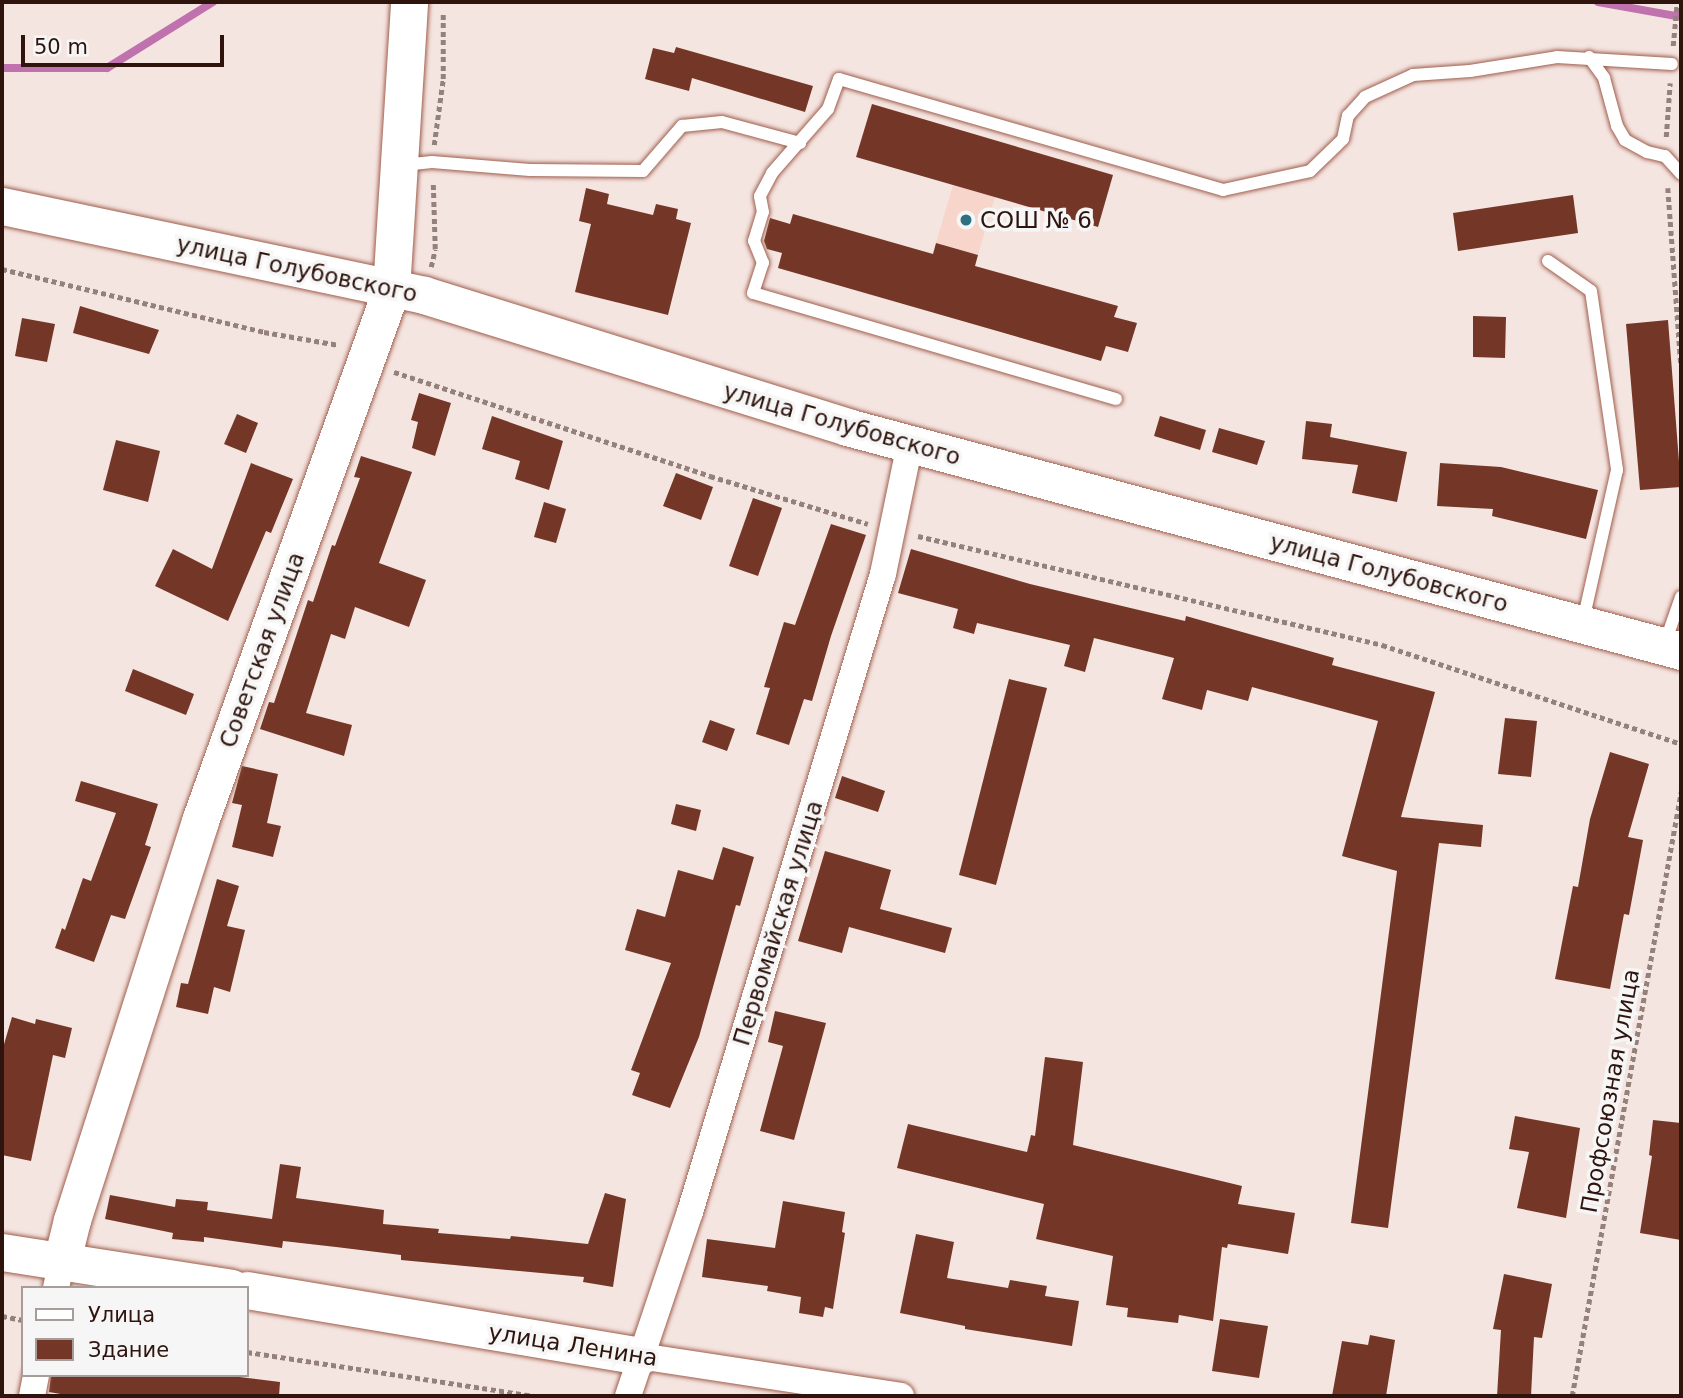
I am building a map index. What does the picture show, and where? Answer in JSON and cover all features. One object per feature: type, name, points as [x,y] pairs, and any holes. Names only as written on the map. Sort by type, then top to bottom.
[{"type":"street","name":"Советская улица","points":[[59,1274],[72,1220],[200,821],[391,290],[409,2]]},
{"type":"street","name":"улица Голубовского","points":[[2,206],[424,295],[910,444],[1672,649]]},
{"type":"street","name":"Первомайская улица","points":[[628,1396],[690,1212],[894,531],[910,444]]},
{"type":"street","points":[[2,1252],[59,1274],[206,1286]]},
{"type":"street","name":"улица Ленина","points":[[248,1290],[640,1356],[901,1396]]},
{"type":"street","points":[[32,1396],[36,1377]]},
{"type":"lane","points":[[1116,399],[753,293],[763,263],[754,241],[763,212],[760,196],[772,173],[828,109],[839,79],[1223,190],[1310,171],[1343,139],[1349,116],[1366,97],[1413,75],[1470,71],[1557,57],[1672,64]]},
{"type":"lane","points":[[1589,57],[1604,78],[1617,126],[1625,140],[1647,152],[1665,156],[1681,174]]},
{"type":"lane","points":[[399,166],[432,162],[530,170],[643,171],[682,126],[722,122],[800,143]]},
{"type":"lane","points":[[1548,261],[1591,291],[1617,470],[1582,624]]},
{"type":"lane","points":[[1672,649],[1681,597]]},
{"type":"path","points":[[1677,2],[1665,156],[1681,365]]},
{"type":"path","points":[[2,269],[264,332],[368,353],[392,360],[388,370],[710,476],[894,531],[1382,645],[1681,744]]},
{"type":"path","name":"Профсоюзная улица","points":[[1572,1396],[1681,792]]},
{"type":"path","points":[[2,1316],[21,1320]]},
{"type":"path","points":[[248,1352],[536,1396]]},
{"type":"shaded area","name":"СОШ № 6","points":[[953,185],[995,197],[978,255],[936,243]]},
{"type":"building","points":[[676,47],[813,86],[805,112],[692,78],[689,91],[645,79],[653,48],[674,53]]},
{"type":"building","points":[[872,104],[1113,175],[1098,227],[856,157]]},
{"type":"building","points":[[586,188],[609,194],[607,204],[653,215],[656,204],[678,209],[676,219],[691,223],[668,315],[575,292],[591,224],[579,221]]},
{"type":"building","points":[[1573,195],[1578,233],[1458,251],[1453,213]]},
{"type":"building","points":[[793,214],[933,254],[936,243],[978,255],[975,266],[1118,306],[1114,317],[1137,323],[1128,352],[1106,346],[1101,361],[778,268],[782,253],[767,249],[764,241],[770,218],[790,224]]},
{"type":"building","points":[[80,306],[159,330],[149,354],[73,333]]},
{"type":"building","points":[[1473,316],[1506,317],[1505,358],[1473,357]]},
{"type":"building","points":[[22,318],[55,324],[47,362],[15,356]]},
{"type":"building","points":[[1668,320],[1681,487],[1640,490],[1626,324]]},
{"type":"building","points":[[419,393],[451,403],[435,456],[412,448],[418,422],[411,420]]},
{"type":"building","points":[[237,414],[258,423],[246,453],[224,444]]},
{"type":"building","points":[[492,416],[563,441],[549,490],[515,479],[520,461],[482,449]]},
{"type":"building","points":[[1160,416],[1206,430],[1200,450],[1154,436]]},
{"type":"building","points":[[1306,421],[1332,424],[1330,437],[1407,452],[1397,502],[1352,493],[1358,465],[1302,459]]},
{"type":"building","points":[[1219,428],[1265,441],[1257,465],[1212,452]]},
{"type":"building","points":[[116,440],[160,451],[148,502],[103,490]]},
{"type":"building","points":[[361,456],[412,472],[379,563],[426,580],[409,627],[355,607],[345,639],[331,634],[306,713],[352,725],[344,756],[260,729],[269,702],[274,703],[308,600],[313,602],[332,545],[335,546],[360,478],[354,477]]},
{"type":"building","points":[[251,463],[293,479],[271,533],[266,531],[228,621],[155,586],[173,549],[212,569]]},
{"type":"building","points":[[1440,463],[1501,467],[1598,490],[1586,539],[1492,516],[1493,509],[1437,506]]},
{"type":"building","points":[[676,473],[713,487],[701,520],[663,506]]},
{"type":"building","points":[[753,498],[782,508],[758,576],[729,566]]},
{"type":"building","points":[[544,502],[566,509],[556,543],[534,537]]},
{"type":"building","points":[[831,524],[866,535],[812,701],[804,699],[789,745],[756,734],[770,688],[764,687],[784,622],[795,625]]},
{"type":"building","points":[[911,549],[1030,584],[1185,621],[1186,616],[1334,658],[1332,665],[1435,692],[1401,817],[1483,825],[1481,847],[1439,843],[1388,1228],[1351,1223],[1397,871],[1342,856],[1378,721],[1252,687],[1248,701],[1207,690],[1202,710],[1162,699],[1174,658],[1094,638],[1085,672],[1064,666],[1070,645],[977,623],[974,634],[953,628],[958,609],[898,593]]},
{"type":"building","points":[[133,669],[194,694],[186,715],[125,691]]},
{"type":"building","points":[[1009,679],[1047,688],[996,885],[959,875]]},
{"type":"building","points":[[1505,718],[1537,721],[1531,777],[1498,774]]},
{"type":"building","points":[[710,720],[735,729],[727,751],[702,742]]},
{"type":"building","points":[[1610,752],[1649,764],[1628,837],[1643,840],[1629,915],[1624,914],[1610,989],[1555,979],[1573,886],[1578,887],[1590,819]]},
{"type":"building","points":[[242,766],[278,774],[267,823],[281,826],[273,857],[232,847],[242,805],[232,803]]},
{"type":"building","points":[[842,776],[885,791],[878,812],[835,798]]},
{"type":"building","points":[[81,781],[158,804],[145,845],[151,847],[125,919],[111,915],[94,962],[55,948],[62,928],[65,930],[83,878],[91,881],[116,813],[75,801]]},
{"type":"building","points":[[676,804],[701,810],[696,831],[671,824]]},
{"type":"building","points":[[723,847],[754,857],[740,906],[736,905],[699,1037],[670,1108],[632,1095],[640,1073],[631,1070],[671,963],[625,950],[637,909],[665,917],[678,870],[713,880]]},
{"type":"building","points":[[825,851],[891,870],[880,909],[952,928],[945,953],[849,927],[842,953],[798,941]]},
{"type":"building","points":[[217,879],[239,886],[227,926],[245,930],[230,992],[214,987],[208,1014],[176,1007],[181,983],[188,984]]},
{"type":"building","points":[[775,1011],[826,1023],[794,1140],[760,1131],[783,1046],[768,1042]]},
{"type":"building","points":[[12,1017],[35,1024],[36,1019],[72,1028],[65,1058],[53,1055],[31,1161],[2,1155],[2,1051]]},
{"type":"building","points":[[1045,1057],[1083,1062],[1073,1145],[1242,1186],[1238,1204],[1295,1213],[1288,1254],[1228,1244],[1227,1248],[1222,1247],[1213,1321],[1179,1315],[1178,1323],[1127,1317],[1128,1308],[1106,1305],[1113,1256],[1036,1239],[1044,1204],[897,1168],[908,1124],[1027,1152],[1031,1135],[1035,1136]]},
{"type":"building","points":[[1515,1116],[1580,1128],[1566,1218],[1517,1208],[1529,1152],[1509,1149]]},
{"type":"building","points":[[1653,1120],[1681,1123],[1681,1240],[1640,1233],[1652,1156],[1649,1155]]},
{"type":"building","points":[[280,1164],[301,1167],[296,1198],[384,1210],[383,1224],[439,1229],[438,1233],[510,1239],[511,1236],[588,1244],[605,1193],[626,1199],[613,1287],[583,1282],[584,1277],[401,1260],[401,1255],[283,1241],[282,1248],[204,1237],[204,1242],[172,1239],[173,1233],[105,1219],[110,1195],[175,1207],[176,1199],[208,1202],[207,1210],[272,1219]]},
{"type":"building","points":[[783,1201],[845,1212],[842,1232],[845,1233],[833,1309],[825,1307],[823,1317],[799,1313],[801,1297],[767,1291],[768,1286],[702,1277],[707,1239],[775,1248]]},
{"type":"building","points":[[916,1234],[954,1242],[947,1278],[1008,1288],[1010,1280],[1047,1286],[1045,1296],[1079,1301],[1072,1346],[965,1329],[965,1326],[900,1313]]},
{"type":"building","points":[[1504,1274],[1552,1284],[1542,1338],[1534,1337],[1531,1396],[1497,1396],[1501,1330],[1493,1329]]},
{"type":"building","points":[[1220,1319],[1268,1326],[1259,1378],[1212,1371]]},
{"type":"building","points":[[1370,1335],[1395,1340],[1386,1396],[1332,1396],[1342,1341],[1368,1345]]},
{"type":"building","points":[[51,1377],[239,1377],[280,1382],[279,1396],[72,1396],[49,1392]]},
{"type":"waterway","points":[[2,68],[107,68],[213,2]]},
{"type":"waterway","points":[[1598,2],[1681,17]]},
{"type":"place","name":"СОШ № 6","points":[[966,220]]}]
